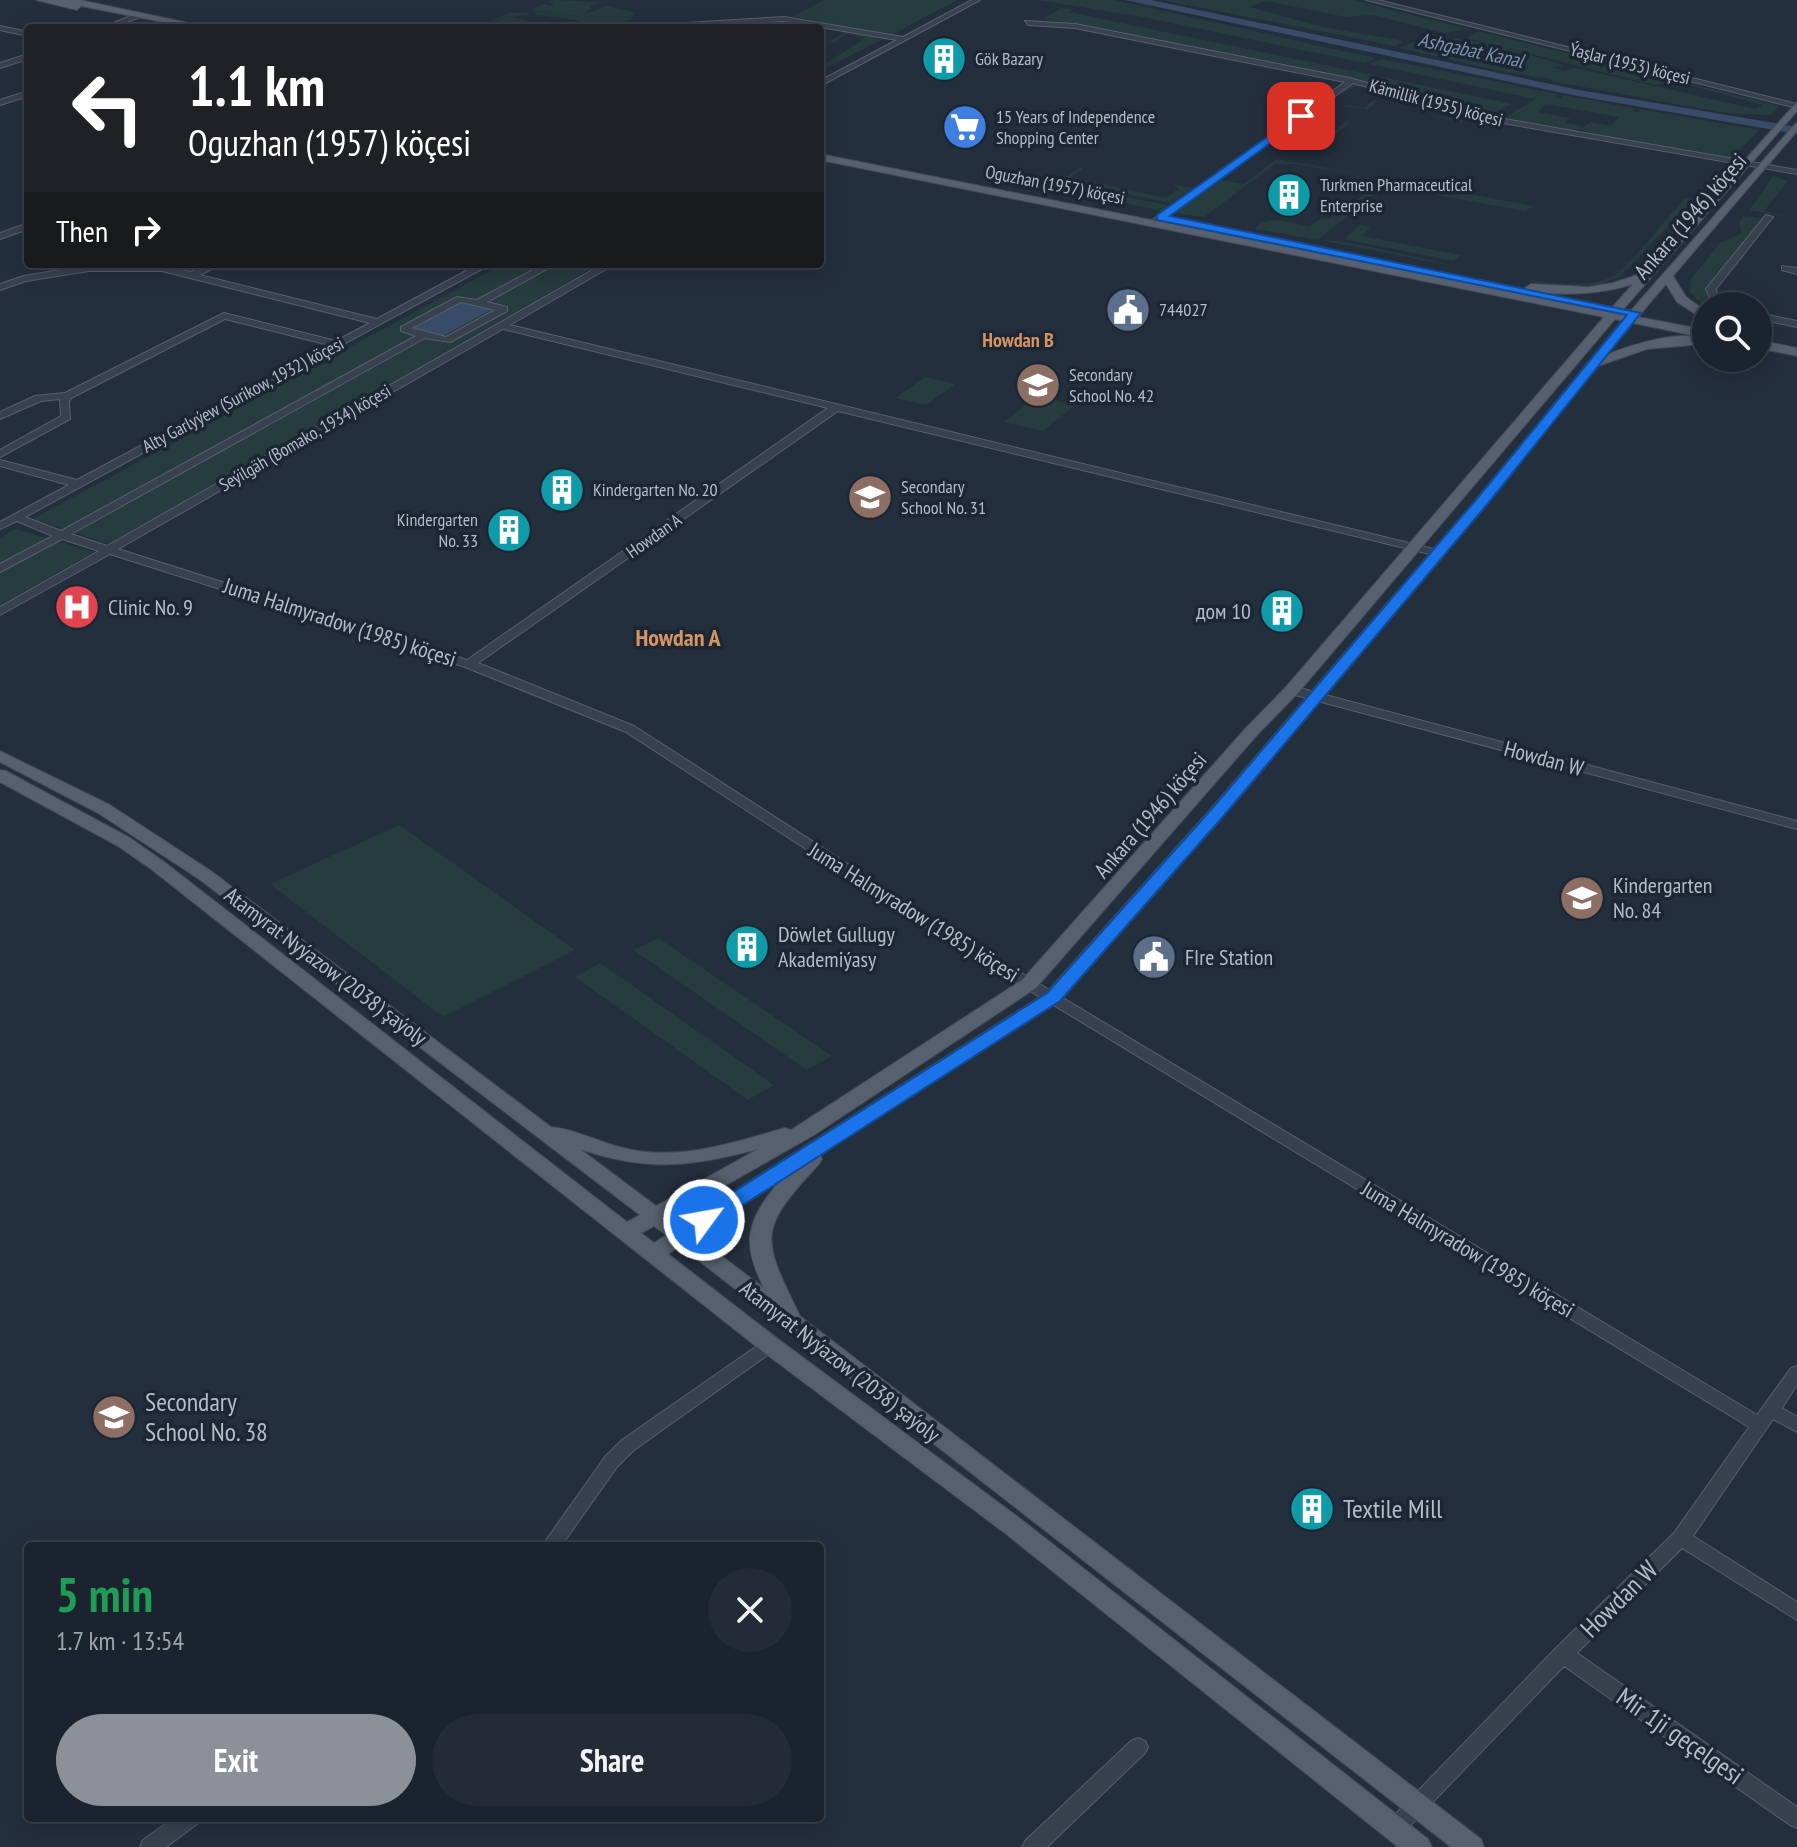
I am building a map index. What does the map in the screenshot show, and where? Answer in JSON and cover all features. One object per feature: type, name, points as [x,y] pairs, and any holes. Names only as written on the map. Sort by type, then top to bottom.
[{"type":"main road","points":[[40,0],[181,24]]},
{"type":"main road","points":[[66,0],[166,24]]},
{"type":"main road","name":"Ankara (1946) köçesi","points":[[653,1253],[1053,997],[1189,845],[1438,553],[1587,369],[1649,273],[1797,105]]},
{"type":"main road","name":"Ankara (1946) köçesi","points":[[626,1232],[807,1130],[1029,984],[1251,732],[1292,690],[1414,548],[1585,331],[1624,314],[1667,276],[1797,126]]},
{"type":"main road","name":"Oguzhan (1957) köçesi","points":[[824,151],[1624,314],[1692,331]]},
{"type":"main road","name":"Oguzhan (1957) köçesi","points":[[824,158],[1157,220]]},
{"type":"main road","points":[[1482,285],[1564,292],[1591,291],[1620,286],[1649,273]]},
{"type":"main road","points":[[1667,276],[1681,299],[1692,307]]},
{"type":"main road","points":[[1482,285],[1561,310],[1585,331]]},
{"type":"main road","name":"Oguzhan (1957) köçesi","points":[[1624,314],[1692,325]]},
{"type":"main road","points":[[1587,369],[1635,347],[1692,341]]},
{"type":"main road","points":[[1772,341],[1791,347]]},
{"type":"main road","name":"Atamyrat Nyýazow (2038) şaýoly","points":[[0,756],[104,809],[169,850],[680,1235],[794,1327],[1471,1847]]},
{"type":"main road","name":"Atamyrat Nyýazow (2038) şaýoly","points":[[0,775],[101,828],[157,865],[770,1345],[1014,1527],[1418,1847]]},
{"type":"main road","points":[[538,1127],[614,1153],[660,1160],[689,1159],[807,1130]]},
{"type":"main road","points":[[794,1327],[758,1244],[764,1221],[782,1192],[826,1143]]},
{"type":"street","points":[[824,82],[977,0]]},
{"type":"street","name":"Ýaşlar (1953) köçesi","points":[[1370,0],[1797,105]]},
{"type":"street","points":[[116,24],[137,16]]},
{"type":"street","points":[[702,24],[784,19],[814,24]]},
{"type":"street","name":"Kämillik (1955) köçesi","points":[[1028,23],[1075,26],[1351,81],[1503,121],[1797,172]]},
{"type":"street","points":[[824,26],[904,39]]},
{"type":"street","points":[[0,28],[24,33]]},
{"type":"street","points":[[0,66],[24,57]]},
{"type":"street","points":[[1157,220],[1351,81]]},
{"type":"street","points":[[0,103],[24,94]]},
{"type":"street","points":[[1712,292],[1711,289],[1769,217]]},
{"type":"street","points":[[0,236],[24,227]]},
{"type":"street","points":[[2,285],[89,268]]},
{"type":"street","points":[[162,268],[379,322]]},
{"type":"street","points":[[190,276],[207,268]]},
{"type":"street","name":"Alty Garlyýew (Surikow, 1932) köçesi","points":[[0,526],[479,268]]},
{"type":"street","points":[[479,303],[544,268]]},
{"type":"street","name":"Seýilgäh (Bomako, 1934) köçesi","points":[[0,612],[603,268]]},
{"type":"street","points":[[1785,268],[1797,271]]},
{"type":"street","points":[[460,299],[504,309],[447,340],[424,335],[404,329],[460,299]]},
{"type":"street","points":[[0,416],[39,398],[67,396],[224,316],[338,344]]},
{"type":"street","points":[[1772,319],[1797,324]]},
{"type":"street","points":[[501,326],[1438,553]]},
{"type":"street","points":[[0,569],[424,335]]},
{"type":"street","points":[[0,454],[66,417],[64,402],[67,396]]},
{"type":"street","name":"Howdan A","points":[[469,664],[837,407]]},
{"type":"street","points":[[0,463],[78,484]]},
{"type":"street","name":"Juma Halmyradow (1985) köçesi","points":[[16,517],[61,535],[469,664],[630,729],[814,850],[1029,984],[1765,1417],[1797,1425]]},
{"type":"street","name":"Howdan W","points":[[1292,690],[1797,825]]},
{"type":"street","points":[[554,1542],[611,1462],[628,1445],[770,1345]]},
{"type":"street","name":"Howdan W","points":[[1394,1829],[1563,1654],[1681,1538],[1797,1372]]},
{"type":"street","points":[[1681,1538],[1797,1612]]},
{"type":"street","name":"Mir 1ji geçelgesi","points":[[1563,1654],[1797,1819]]},
{"type":"street","points":[[1033,1847],[1138,1747]]},
{"type":"street","points":[[150,1847],[184,1822]]},
{"type":"green space","points":[[824,0],[957,0],[892,35],[792,17]]},
{"type":"green space","points":[[1038,0],[1114,0],[1375,58],[1365,63],[1142,17]]},
{"type":"green space","points":[[1162,0],[1353,0],[1468,29],[1444,33],[1373,15],[1345,17],[1266,1],[1249,7],[1323,27],[1404,41],[1395,46]]},
{"type":"green space","points":[[548,2],[600,2],[589,7],[593,8],[583,13],[586,14],[605,6],[634,12],[631,20],[582,24],[576,20],[535,15],[534,11],[588,18],[531,10],[544,4],[554,4]]},
{"type":"green space","points":[[1061,8],[1512,104],[1491,114],[1242,56],[1043,19]]},
{"type":"green space","points":[[526,12],[530,15],[510,17],[546,24],[492,24],[505,18],[484,24],[509,13]]},
{"type":"green space","points":[[1478,31],[1779,106],[1771,115],[1725,113],[1511,73],[1516,71],[1509,73],[1400,48],[1419,41],[1460,39],[1566,66],[1552,67],[1563,71],[1576,68],[1755,109],[1763,105],[1674,81],[1655,85],[1467,38]]},
{"type":"green space","points":[[845,32],[885,38],[824,69],[824,64],[866,38],[847,34],[833,43],[829,42]]},
{"type":"green space","points":[[1381,59],[1510,84],[1513,89],[1511,85],[1561,95],[1556,96],[1561,98],[1563,95],[1637,109],[1633,111],[1638,112],[1639,109],[1759,130],[1730,159],[1599,136],[1580,129],[1574,131],[1508,120],[1504,118],[1536,99],[1369,64]],"holes":[[[1546,104],[1619,117],[1610,126],[1591,122],[1581,129],[1583,126],[1565,123],[1570,118],[1538,112]]]},
{"type":"green space","points":[[1351,84],[1361,85],[1471,115],[1461,123],[1458,122],[1466,114],[1457,121],[1429,116],[1452,118],[1458,113],[1390,101],[1395,98],[1384,95],[1385,92],[1356,86],[1332,98],[1335,100],[1332,103],[1364,108],[1373,100],[1378,101],[1367,110],[1331,103],[1317,113],[1326,116],[1311,128],[1332,132],[1345,122],[1350,123],[1334,135],[1291,127]]},
{"type":"green space","points":[[1277,159],[1369,176],[1295,164],[1275,164],[1204,217],[1174,213],[1229,172],[1221,180],[1244,184]]},
{"type":"green space","points":[[1083,168],[1071,177],[1166,198],[1179,189],[1173,184],[1193,188],[1171,203],[1061,181]]},
{"type":"green space","points":[[1773,176],[1788,181],[1764,211],[1797,219],[1750,210]]},
{"type":"green space","points":[[1383,179],[1391,180],[1318,240],[1255,229],[1266,221],[1287,221],[1309,226],[1323,218],[1330,219],[1332,217],[1328,214],[1338,216]]},
{"type":"green space","points":[[1043,181],[1168,205],[1161,211],[1039,184]]},
{"type":"green space","points":[[1427,186],[1533,206],[1525,211],[1420,192]]},
{"type":"green space","points":[[1685,198],[1694,199],[1620,276],[1597,285],[1550,285],[1478,271],[1557,283],[1591,283],[1615,275]]},
{"type":"green space","points":[[1743,216],[1763,218],[1706,292],[1692,294],[1691,279],[1720,243],[1742,233],[1739,222]]},
{"type":"green space","points":[[1360,225],[1370,227],[1362,236],[1460,255],[1454,261],[1344,239]]},
{"type":"green space","points":[[1321,240],[1386,250],[1472,270]]},
{"type":"green space","points":[[496,268],[592,268],[109,544],[33,519]]},
{"type":"green space","points":[[925,377],[955,384],[926,405],[895,398]]},
{"type":"green space","points":[[1037,396],[1075,405],[1043,431],[1004,422]]},
{"type":"green space","points":[[16,529],[94,552],[0,605],[0,538]]},
{"type":"green space","points":[[399,825],[575,950],[443,1017],[270,884]]},
{"type":"green space","points":[[658,938],[832,1056],[807,1070],[633,950]]},
{"type":"green space","points":[[600,963],[774,1085],[748,1100],[575,977]]},
{"type":"water","points":[[1125,0],[1151,0],[1579,90],[1797,127],[1797,134],[1572,95]]},
{"type":"water","points":[[463,302],[492,309],[441,337],[411,330]]},
{"type":"place","name":"Gök Bazary","points":[[944,59]]},
{"type":"place","name":"15 Years of Independence Shopping Center","points":[[965,127]]},
{"type":"place","name":"Turkmen Pharmaceutical Enterprise","points":[[1289,195]]},
{"type":"place","name":"744027","points":[[1128,310]]},
{"type":"place","name":"Secondary School No. 42","points":[[1038,385]]},
{"type":"place","name":"Kindergarten No. 20","points":[[562,490]]},
{"type":"place","name":"Secondary School No. 31","points":[[870,497]]},
{"type":"place","name":"Kindergarten No. 33","points":[[509,530]]},
{"type":"place","name":"Clinic No. 9","points":[[77,607]]},
{"type":"place","name":"дом 10","points":[[1282,611]]},
{"type":"place","name":"Kindergarten No. 84","points":[[1582,898]]},
{"type":"place","name":"Döwlet Gullugy Akademiýasy","points":[[747,947]]},
{"type":"place","name":"FIre Station","points":[[1154,957]]},
{"type":"place","name":"Secondary School No. 38","points":[[114,1417]]},
{"type":"place","name":"Textile Mill","points":[[1312,1509]]},
{"type":"district","name":"Howdan B","points":[[1018,340]]},
{"type":"district","name":"Howdan A","points":[[678,638]]},
{"type":"route","points":[[704,1220],[1053,997],[1181,855],[1485,498],[1635,313],[1161,218],[1301,116]]},
{"type":"water label","name":"Ashgabat Kanal","points":[[1471,50]]}]
